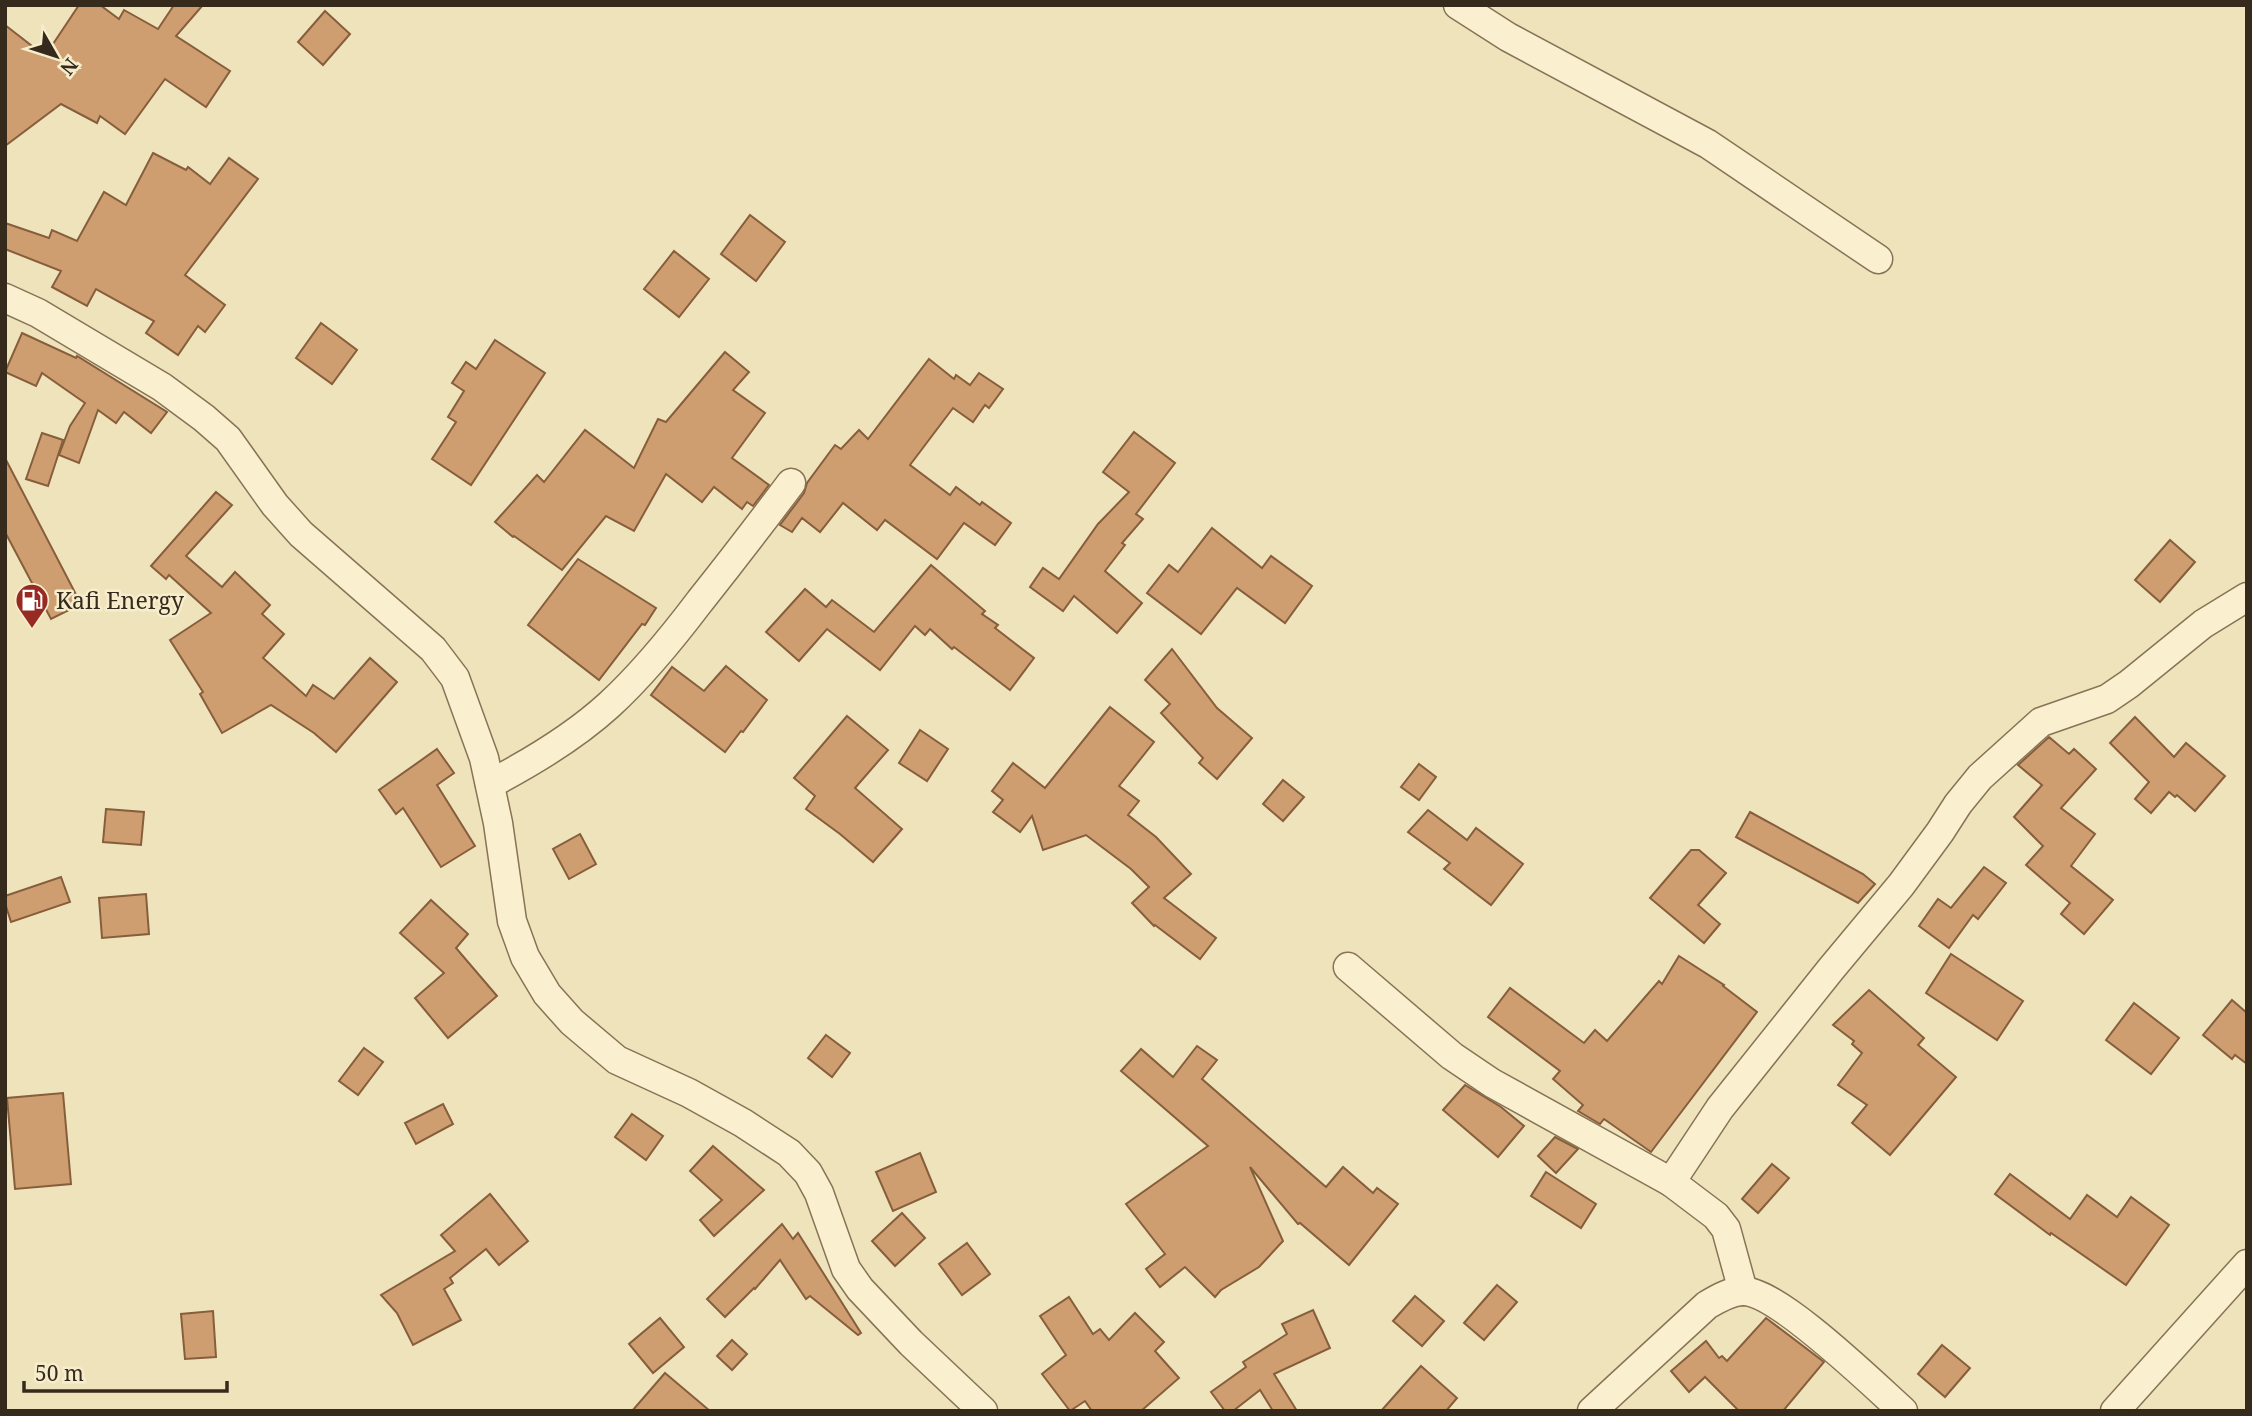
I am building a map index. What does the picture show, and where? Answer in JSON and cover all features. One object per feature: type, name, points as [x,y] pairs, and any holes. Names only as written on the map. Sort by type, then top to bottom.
[{"type":"street","points":[[1458,5],[1508,37],[1708,144],[1878,259]]},
{"type":"street","points":[[5,298],[38,313],[162,387],[228,439],[275,505],[301,534],[433,649],[455,678],[484,758],[498,823],[512,921],[525,957],[547,994],[572,1022],[617,1060],[689,1093],[789,1153],[808,1173],[819,1193],[846,1269],[859,1289],[983,1411]]},
{"type":"street","points":[[490,784],[536,760],[607,707],[639,677],[791,483]]},
{"type":"street","points":[[1671,1182],[1720,1108],[1901,885],[1980,777],[2041,722],[2107,699],[2203,624],[2247,597]]},
{"type":"street","points":[[1348,967],[1452,1056],[1492,1083],[1671,1182],[1716,1216],[1726,1229],[1742,1291]]},
{"type":"street","points":[[2115,1411],[2247,1264]]},
{"type":"street","points":[[1592,1411],[1706,1305],[1722,1296],[1742,1291],[1761,1295],[1797,1318],[1903,1411]]},
{"type":"building","points":[[79,5],[100,5],[119,19],[124,10],[158,29],[174,5],[203,5],[176,36],[230,71],[206,107],[165,79],[125,134],[100,116],[97,123],[61,104],[5,146],[5,25],[45,56]]},
{"type":"building","points":[[325,11],[350,34],[323,65],[298,42]]},
{"type":"building","points":[[153,153],[186,170],[188,167],[210,184],[229,158],[258,179],[185,275],[225,305],[205,332],[198,326],[178,355],[146,333],[154,321],[96,289],[87,306],[52,287],[61,271],[5,249],[5,223],[49,238],[52,230],[77,241],[104,192],[126,205]]},
{"type":"building","points":[[750,215],[785,242],[756,281],[721,254]]},
{"type":"building","points":[[674,251],[709,279],[679,317],[644,289]]},
{"type":"building","points":[[321,323],[357,350],[332,384],[296,358]]},
{"type":"building","points":[[22,333],[76,358],[77,356],[167,412],[151,433],[124,412],[116,423],[98,410],[79,463],[59,455],[70,426],[85,403],[42,373],[36,386],[5,372]]},
{"type":"building","points":[[495,340],[545,373],[471,485],[432,459],[456,422],[448,417],[464,391],[452,383],[466,362],[476,369]]},
{"type":"building","points":[[725,352],[749,372],[733,390],[765,413],[732,458],[769,485],[753,506],[747,502],[742,509],[714,487],[702,502],[666,474],[634,531],[606,516],[562,570],[495,522],[537,475],[544,482],[585,430],[634,468],[658,419],[666,422]]},
{"type":"building","points":[[929,359],[954,379],[956,375],[970,385],[979,373],[1003,389],[989,408],[985,405],[973,422],[953,408],[910,465],[950,495],[956,487],[1011,523],[995,545],[964,523],[937,559],[885,520],[877,530],[843,503],[820,532],[802,518],[792,532],[780,525],[835,445],[841,449],[859,430],[868,439]]},
{"type":"building","points":[[1134,432],[1175,463],[1136,514],[1143,519],[1122,543],[1125,545],[1105,571],[1142,603],[1117,633],[1074,596],[1063,611],[1030,587],[1043,568],[1059,579],[1098,524],[1129,492],[1103,472]]},
{"type":"building","points":[[42,433],[63,440],[48,486],[26,479]]},
{"type":"building","points":[[5,458],[81,604],[51,619],[5,532]]},
{"type":"building","points":[[216,492],[232,505],[186,556],[222,587],[235,572],[270,605],[262,614],[284,634],[263,658],[306,696],[313,685],[334,699],[370,658],[397,682],[336,752],[314,733],[271,705],[222,733],[200,694],[203,692],[170,640],[211,613],[169,575],[166,579],[151,566]]},
{"type":"building","points":[[1212,528],[1262,568],[1271,556],[1312,586],[1285,623],[1237,588],[1201,634],[1147,593],[1169,565],[1178,572]]},
{"type":"building","points":[[2170,540],[2195,562],[2160,602],[2135,580]]},
{"type":"building","points":[[578,559],[656,608],[599,680],[528,625]]},
{"type":"building","points":[[931,565],[985,611],[982,614],[998,625],[995,628],[1034,658],[1010,690],[954,647],[952,649],[930,629],[925,635],[915,626],[880,670],[827,629],[799,661],[766,632],[805,589],[826,607],[832,600],[874,632]]},
{"type":"building","points":[[1172,649],[1217,708],[1252,738],[1217,779],[1199,763],[1203,758],[1161,713],[1170,704],[1145,680]]},
{"type":"building","points":[[726,666],[767,700],[725,752],[651,695],[672,667],[704,691]]},
{"type":"building","points":[[1110,707],[1154,742],[1119,786],[1139,801],[1128,815],[1156,837],[1191,874],[1164,898],[1216,938],[1200,959],[1154,926],[1132,903],[1149,887],[1131,869],[1086,835],[1043,850],[1032,816],[1020,832],[993,812],[1003,800],[992,791],[1013,763],[1045,788]]},
{"type":"building","points":[[847,716],[888,750],[855,788],[902,829],[873,862],[806,809],[815,796],[794,778]]},
{"type":"building","points":[[2135,717],[2174,757],[2186,743],[2225,776],[2195,811],[2177,795],[2175,797],[2169,792],[2151,813],[2135,799],[2149,782],[2110,743]]},
{"type":"building","points":[[920,730],[948,749],[927,781],[899,763]]},
{"type":"building","points":[[2049,737],[2069,754],[2074,749],[2096,769],[2061,808],[2095,834],[2071,866],[2113,900],[2084,934],[2061,914],[2070,903],[2026,865],[2043,846],[2014,817],[2042,785],[2018,765]]},
{"type":"building","points":[[437,749],[454,773],[437,785],[475,846],[441,867],[403,808],[396,814],[379,790]]},
{"type":"building","points":[[1419,764],[1436,777],[1419,800],[1401,787]]},
{"type":"building","points":[[1283,780],[1304,797],[1283,821],[1263,804]]},
{"type":"building","points":[[106,809],[144,812],[141,845],[103,842]]},
{"type":"building","points":[[1428,810],[1467,840],[1476,828],[1523,864],[1491,905],[1444,869],[1450,863],[1408,832]]},
{"type":"building","points":[[1750,812],[1863,874],[1875,884],[1858,903],[1736,837]]},
{"type":"building","points":[[580,834],[596,864],[569,879],[553,849]]},
{"type":"building","points":[[1691,850],[1699,850],[1726,873],[1698,905],[1720,924],[1704,943],[1650,898]]},
{"type":"building","points":[[1984,867],[2006,883],[1978,919],[1973,915],[1949,948],[1919,926],[1938,899],[1951,908]]},
{"type":"building","points":[[61,877],[70,902],[11,922],[5,896]]},
{"type":"building","points":[[146,894],[149,934],[102,938],[99,898]]},
{"type":"building","points":[[431,900],[468,934],[456,948],[497,996],[448,1038],[415,998],[444,973],[400,933]]},
{"type":"building","points":[[1951,954],[2023,1001],[1997,1040],[1926,993]]},
{"type":"building","points":[[1679,956],[1724,985],[1757,1012],[1651,1152],[1604,1119],[1600,1124],[1578,1111],[1583,1105],[1553,1079],[1560,1071],[1488,1017],[1510,988],[1584,1043],[1595,1030],[1607,1041],[1659,981],[1662,984]]},
{"type":"building","points":[[1869,990],[1924,1038],[1918,1045],[1956,1077],[1890,1155],[1852,1123],[1867,1105],[1838,1085],[1862,1053],[1852,1044],[1854,1041],[1833,1025]]},
{"type":"building","points":[[2232,1000],[2247,1013],[2247,1064],[2235,1055],[2232,1059],[2203,1035]]},
{"type":"building","points":[[2134,1003],[2179,1038],[2151,1074],[2106,1040]]},
{"type":"building","points":[[826,1035],[850,1053],[832,1077],[808,1058]]},
{"type":"building","points":[[1197,1046],[1217,1060],[1202,1079],[1326,1187],[1343,1167],[1373,1193],[1377,1188],[1398,1204],[1349,1265],[1298,1224],[1250,1167],[1283,1241],[1259,1267],[1221,1290],[1215,1297],[1185,1267],[1160,1287],[1146,1269],[1165,1254],[1126,1204],[1208,1146],[1121,1071],[1141,1049],[1173,1077]]},
{"type":"building","points":[[364,1048],[383,1062],[358,1095],[339,1081]]},
{"type":"building","points":[[1465,1085],[1501,1107],[1524,1126],[1498,1157],[1443,1110]]},
{"type":"building","points":[[63,1093],[71,1184],[15,1189],[7,1098]]},
{"type":"building","points":[[443,1104],[453,1124],[416,1144],[405,1123]]},
{"type":"building","points":[[632,1114],[663,1136],[646,1160],[615,1137]]},
{"type":"building","points":[[1555,1137],[1578,1149],[1556,1173],[1538,1156]]},
{"type":"building","points":[[713,1146],[764,1190],[714,1236],[700,1220],[722,1200],[690,1171]]},
{"type":"building","points":[[920,1153],[936,1192],[893,1211],[876,1172]]},
{"type":"building","points":[[1772,1164],[1789,1178],[1758,1213],[1742,1199]]},
{"type":"building","points":[[1546,1172],[1596,1204],[1581,1228],[1531,1196]]},
{"type":"building","points":[[2010,1174],[2070,1219],[2087,1195],[2117,1217],[2131,1197],[2169,1225],[2126,1285],[2051,1233],[2050,1235],[1995,1194]]},
{"type":"building","points":[[490,1194],[528,1241],[499,1265],[486,1249],[450,1278],[453,1283],[444,1289],[461,1320],[413,1345],[397,1313],[381,1295],[455,1251],[441,1235]]},
{"type":"building","points":[[902,1213],[925,1238],[895,1266],[872,1241]]},
{"type":"building","points":[[782,1224],[793,1239],[798,1233],[861,1333],[858,1335],[810,1296],[806,1299],[780,1260],[755,1289],[725,1317],[707,1299]]},
{"type":"building","points":[[967,1243],[990,1274],[962,1295],[939,1264]]},
{"type":"building","points":[[1497,1285],[1517,1302],[1484,1340],[1464,1323]]},
{"type":"building","points":[[1415,1296],[1444,1321],[1422,1346],[1393,1321]]},
{"type":"building","points":[[1069,1297],[1093,1334],[1100,1329],[1109,1340],[1135,1313],[1164,1342],[1155,1351],[1179,1378],[1141,1411],[1092,1411],[1085,1401],[1070,1411],[1042,1374],[1066,1355],[1040,1316]]},
{"type":"building","points":[[1313,1310],[1330,1348],[1274,1374],[1297,1411],[1273,1411],[1260,1390],[1233,1411],[1225,1411],[1211,1392],[1246,1367],[1243,1362],[1287,1334],[1282,1324]]},
{"type":"building","points":[[213,1311],[216,1357],[185,1359],[181,1314]]},
{"type":"building","points":[[660,1318],[684,1347],[653,1373],[629,1344]]},
{"type":"building","points":[[1766,1318],[1824,1362],[1783,1411],[1739,1411],[1705,1377],[1689,1392],[1671,1371],[1706,1341],[1719,1358],[1722,1356],[1727,1361]]},
{"type":"building","points":[[732,1340],[747,1354],[732,1370],[717,1356]]},
{"type":"building","points":[[1942,1345],[1970,1368],[1945,1397],[1918,1374]]},
{"type":"building","points":[[1421,1366],[1457,1398],[1446,1411],[1381,1411]]},
{"type":"building","points":[[665,1373],[710,1411],[632,1411]]},
{"type":"place","name":"Kafi Energy","points":[[32,630]]}]
